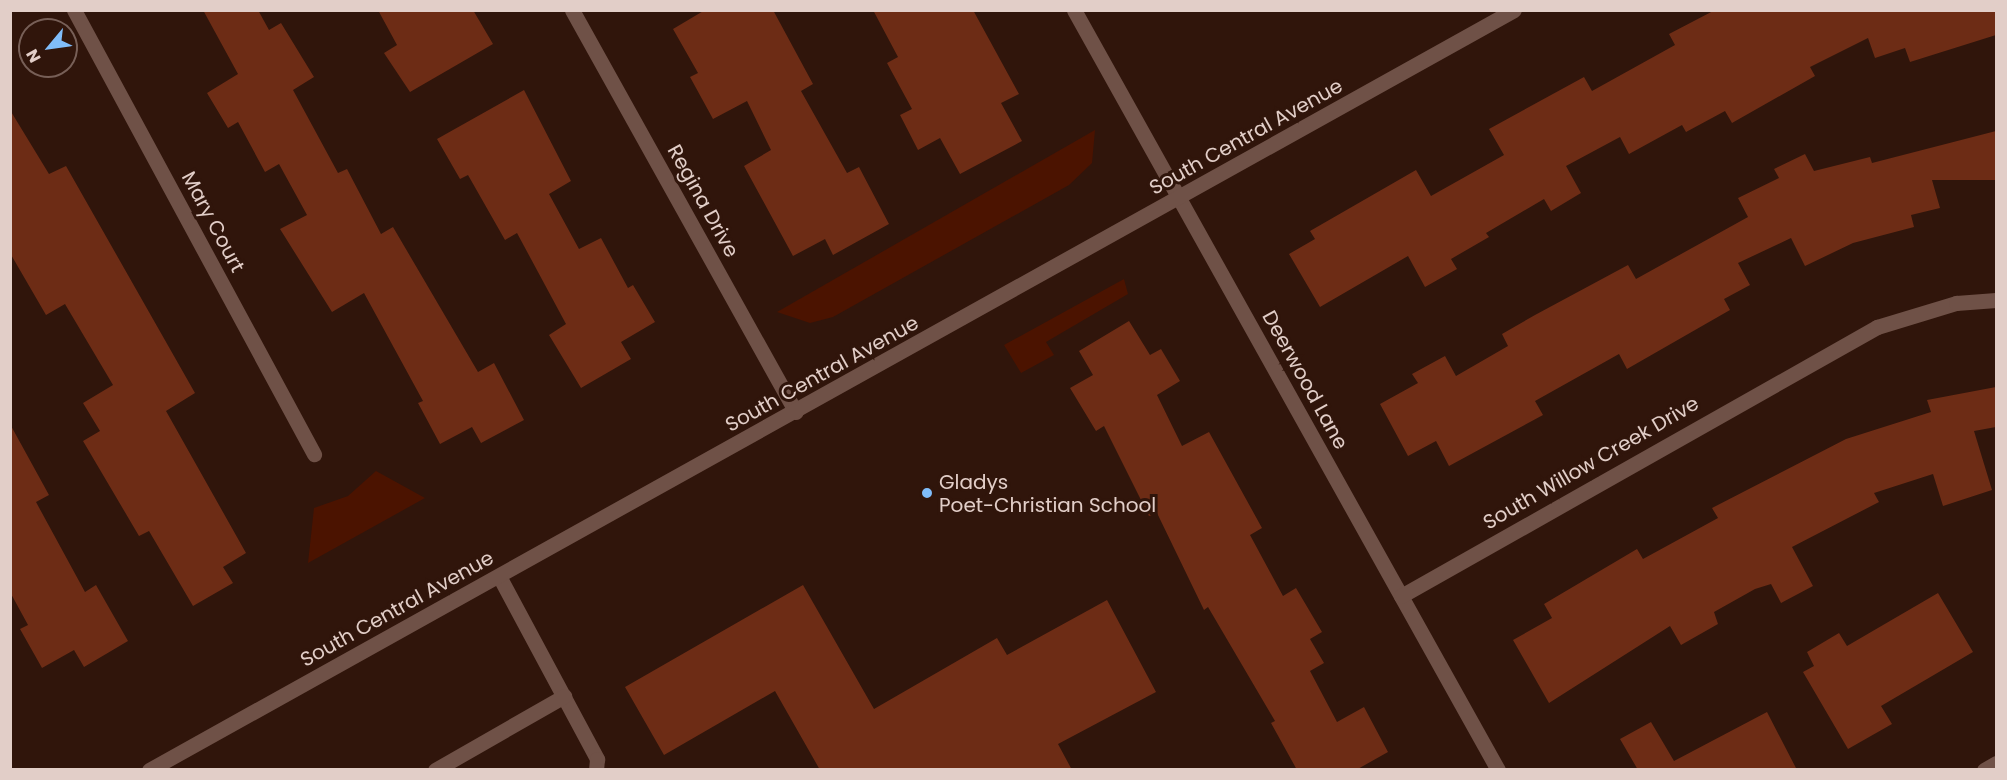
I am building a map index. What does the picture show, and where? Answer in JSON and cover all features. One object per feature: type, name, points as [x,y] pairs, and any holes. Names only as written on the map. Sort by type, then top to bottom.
[{"type":"street","name":"Mary Court","points":[[74,10],[314,454]]},
{"type":"street","name":"Regina Drive","points":[[572,10],[796,412]]},
{"type":"street","name":"Deerwood Lane","points":[[1074,10],[1498,770]]},
{"type":"street","name":"South Central Avenue","points":[[148,770],[796,412],[1514,10]]},
{"type":"street","name":"South Willow Creek Drive","points":[[1401,596],[1801,366],[1877,327],[1956,303],[1996,300]]},
{"type":"street","points":[[499,576],[597,759],[596,770]]},
{"type":"street","points":[[435,770],[564,696]]},
{"type":"street","points":[[1984,770],[1996,763]]},
{"type":"shaded area","points":[[1095,130],[1092,163],[1069,185],[833,317],[810,323],[777,312]]},
{"type":"shaded area","points":[[1124,279],[1128,294],[1046,342],[1054,355],[1021,373],[1004,345]]},
{"type":"shaded area","points":[[376,471],[425,498],[308,563],[314,508],[348,496]]},
{"type":"building","points":[[203,10],[258,10],[269,30],[281,23],[314,77],[293,90],[338,173],[347,169],[381,234],[393,227],[478,372],[494,363],[524,420],[481,443],[472,427],[440,444],[418,403],[423,401],[364,293],[332,312],[280,229],[307,215],[279,164],[265,172],[238,122],[228,128],[207,93],[238,74]]},
{"type":"building","points":[[378,10],[473,10],[493,44],[410,92],[384,53],[397,45]]},
{"type":"building","points":[[705,10],[773,10],[813,84],[801,91],[847,173],[859,167],[889,224],[833,255],[825,239],[793,256],[744,166],[771,150],[747,101],[713,119],[690,77],[698,73],[673,29]]},
{"type":"building","points":[[873,10],[973,10],[1019,94],[1001,103],[1022,141],[960,174],[940,138],[918,150],[900,115],[912,109],[887,63],[898,57]]},
{"type":"building","points":[[1715,10],[1996,10],[1996,35],[1910,62],[1905,48],[1875,58],[1868,38],[1810,67],[1815,76],[1732,123],[1725,111],[1686,132],[1682,125],[1629,154],[1620,137],[1566,166],[1581,193],[1551,211],[1544,199],[1486,233],[1489,237],[1451,259],[1457,269],[1425,287],[1408,256],[1320,307],[1289,254],[1315,239],[1310,231],[1416,170],[1431,196],[1504,155],[1489,129],[1584,77],[1592,91],[1675,45],[1669,34]]},
{"type":"building","points":[[524,90],[571,181],[549,194],[579,249],[601,238],[628,288],[633,285],[655,322],[621,342],[631,359],[581,388],[549,335],[566,324],[517,233],[505,240],[468,175],[460,179],[437,139]]},
{"type":"building","points":[[10,110],[49,174],[66,166],[195,393],[166,411],[246,553],[223,567],[233,583],[193,606],[149,531],[139,536],[83,441],[100,431],[83,403],[113,385],[65,304],[46,315],[10,253]]},
{"type":"building","points":[[1996,131],[1996,180],[1932,180],[1940,208],[1911,215],[1914,227],[1853,243],[1805,266],[1791,238],[1738,263],[1750,285],[1724,299],[1730,310],[1627,369],[1619,354],[1535,401],[1543,415],[1449,466],[1436,441],[1408,456],[1380,404],[1418,383],[1412,374],[1445,356],[1456,376],[1508,346],[1502,334],[1535,315],[1628,265],[1636,279],[1748,217],[1738,198],[1779,178],[1774,169],[1805,154],[1814,171],[1870,157],[1872,163]]},
{"type":"building","points":[[1129,321],[1150,355],[1161,349],[1180,381],[1157,395],[1182,446],[1209,432],[1262,528],[1250,535],[1283,596],[1296,588],[1322,632],[1310,639],[1324,663],[1310,671],[1337,722],[1364,707],[1388,752],[1356,770],[1297,770],[1271,723],[1275,721],[1208,607],[1204,610],[1157,513],[1149,516],[1104,426],[1096,431],[1070,388],[1093,375],[1079,351]]},
{"type":"building","points":[[1996,387],[1996,427],[1974,431],[1992,490],[1943,506],[1933,474],[1874,493],[1879,502],[1792,547],[1813,586],[1781,603],[1771,584],[1755,589],[1714,612],[1718,624],[1681,645],[1670,626],[1549,703],[1513,640],[1552,618],[1544,604],[1637,549],[1643,559],[1718,518],[1712,508],[1846,439],[1931,412],[1927,400]]},
{"type":"building","points":[[10,424],[49,495],[36,502],[85,592],[96,585],[128,641],[84,667],[74,650],[42,668],[20,629],[28,625],[10,592]]},
{"type":"building","points":[[803,585],[874,709],[997,638],[1007,655],[1107,600],[1156,692],[1058,744],[1072,770],[820,770],[775,691],[664,755],[625,687]]},
{"type":"building","points":[[1938,593],[1973,652],[1881,706],[1892,724],[1848,749],[1803,672],[1814,666],[1807,652],[1839,633],[1847,646]]},
{"type":"building","points":[[1767,712],[1797,770],[1638,770],[1620,739],[1651,722],[1674,761]]},
{"type":"place","name":"Gladys Poet-Christian School","points":[[927,493]]}]
